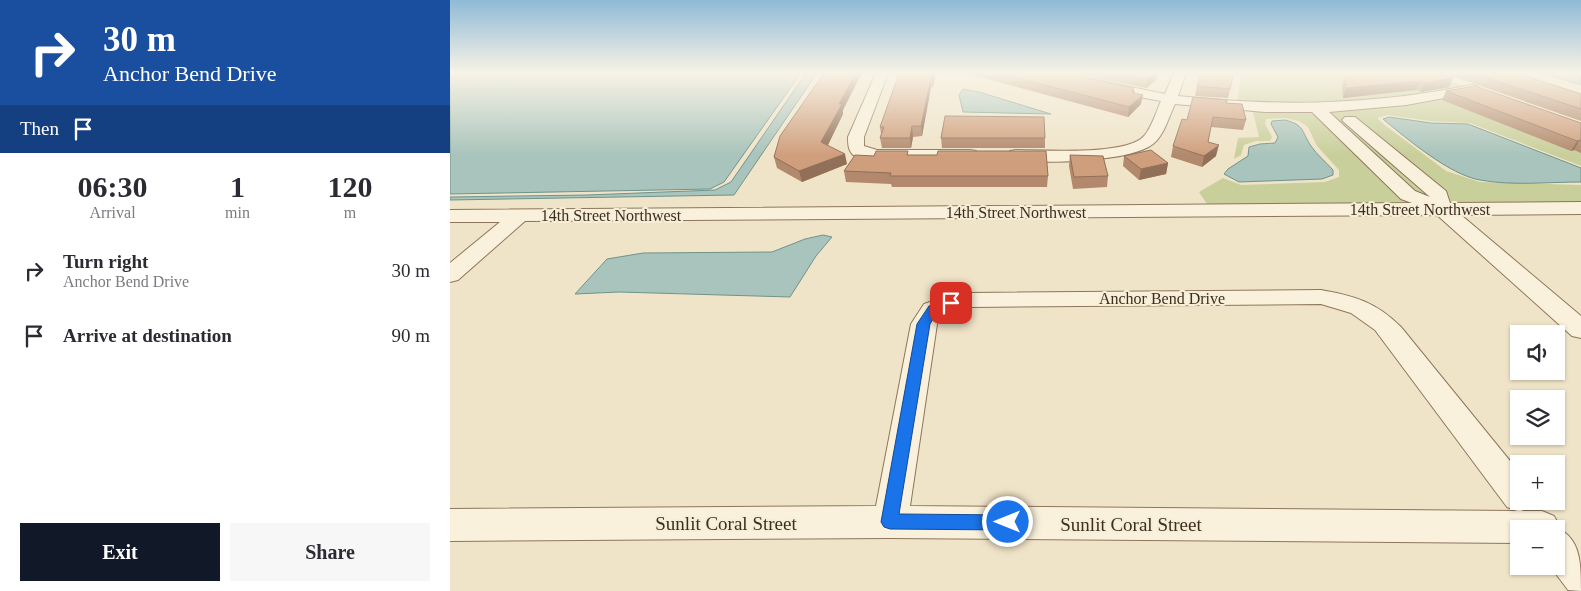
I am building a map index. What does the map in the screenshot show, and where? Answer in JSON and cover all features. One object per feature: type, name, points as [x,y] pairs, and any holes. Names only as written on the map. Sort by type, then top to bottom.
[{"type":"street","points":[[871,101],[856,138],[856,148],[862,153],[877,155],[984,155]]},
{"type":"street","points":[[1003,155],[1100,155],[1126,150],[1149,140],[1167,101]]},
{"type":"street","points":[[1185,101],[1267,108],[1407,101]]},
{"type":"street","points":[[1262,101],[1267,108]]},
{"type":"street","points":[[1322,104],[1408,195],[1442,209],[1581,330]]},
{"type":"street","name":"14th Street Northwest","points":[[450,216],[1581,208]]},
{"type":"street","points":[[450,276],[518,216]]},
{"type":"street","name":"Anchor Bend Drive","points":[[890,522],[924,324],[933,309],[972,300],[1321,297],[1349,302],[1377,316],[1392,333],[1510,485]]},
{"type":"street","name":"Sunlit Coral Street","points":[[450,525],[890,522],[1510,526]]},
{"type":"street","points":[[1565,557],[1581,577]]},
{"type":"green space","points":[[1238,101],[1504,101],[1581,128],[1581,166],[1470,123],[1430,121],[1388,115],[1377,118],[1446,171],[1480,182],[1581,185],[1581,204],[1450,205],[1430,194],[1431,200],[1423,205],[1209,207],[1199,192],[1223,178],[1241,185],[1325,182],[1339,177],[1339,170],[1317,146],[1308,127],[1299,121],[1285,118],[1266,119],[1265,124],[1272,137],[1270,141],[1256,141],[1244,145],[1241,155],[1234,159],[1238,138],[1259,137],[1252,108],[1237,105]]},
{"type":"water","points":[[450,101],[782,101],[724,182],[710,189],[450,194]]},
{"type":"water","points":[[787,101],[798,101],[734,195],[450,200],[450,197],[587,195],[715,190],[731,182]]},
{"type":"water","points":[[960,101],[1007,101],[1051,114],[963,112]]},
{"type":"water","points":[[1389,117],[1431,123],[1468,124],[1581,168],[1581,182],[1505,183],[1468,177],[1442,164],[1416,146],[1383,119]]},
{"type":"water","points":[[1285,120],[1296,124],[1302,129],[1313,149],[1333,170],[1333,175],[1322,179],[1239,182],[1224,174],[1228,169],[1248,156],[1249,147],[1275,143],[1278,137],[1271,124],[1272,121]]},
{"type":"water","points":[[823,235],[832,237],[816,256],[790,297],[619,292],[575,294],[607,259],[643,253],[772,252],[805,239]]},
{"type":"building","points":[[805,101],[841,101],[839,104],[842,104],[821,142],[845,154],[799,171],[774,157],[780,136]]},
{"type":"building","points":[[889,101],[926,101],[921,126],[912,126],[910,138],[880,138],[884,127],[880,127]]},
{"type":"building","points":[[1104,101],[1136,101],[1129,107]]},
{"type":"building","points":[[1192,101],[1227,101],[1226,103],[1242,104],[1246,120],[1213,117],[1208,142],[1219,145],[1204,156],[1173,146],[1182,119],[1187,120]]},
{"type":"building","points":[[1471,101],[1517,101],[1581,123],[1581,140],[1577,141]]},
{"type":"building","points":[[1556,101],[1581,101],[1581,109]]},
{"type":"building","points":[[945,116],[1044,117],[1045,138],[941,138]]},
{"type":"building","points":[[1151,150],[1168,163],[1141,169],[1124,156]]},
{"type":"building","points":[[876,151],[908,151],[907,155],[937,155],[938,151],[1046,151],[1048,176],[890,176],[891,173],[844,171],[855,155],[874,156]]},
{"type":"building","points":[[1070,155],[1103,156],[1108,176],[1074,177]]},
{"type":"route","points":[[951,303],[933,309],[924,324],[890,522],[1008,522]]}]
